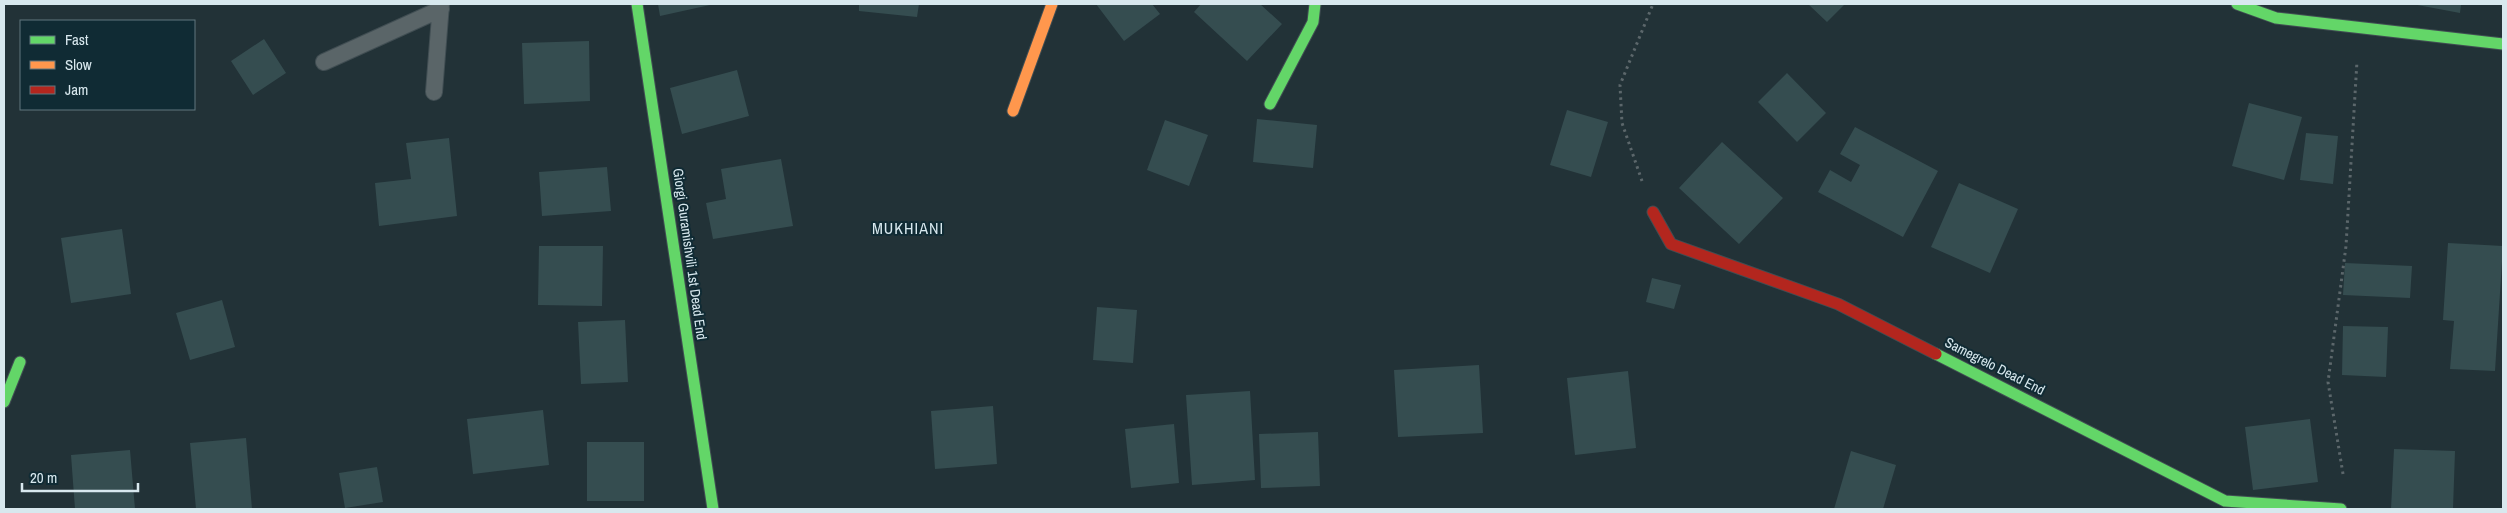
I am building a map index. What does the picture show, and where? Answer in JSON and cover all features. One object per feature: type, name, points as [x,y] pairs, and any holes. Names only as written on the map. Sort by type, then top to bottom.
[{"type":"street","name":"Giorgi Guramishvili 1st Dead End","points":[[637,4],[713,509]]},
{"type":"street","points":[[1013,111],[1052,4]]},
{"type":"street","points":[[1270,104],[1313,22],[1315,4]]},
{"type":"street","points":[[2237,4],[2276,18],[2503,44]]},
{"type":"street","name":"Samegrelo Dead End","points":[[1653,212],[1671,244],[1838,304],[2225,501],[2342,509]]},
{"type":"street","points":[[4,402],[20,362]]},
{"type":"lane","points":[[324,62],[441,7],[434,92]]},
{"type":"path","points":[[1653,4],[1620,85],[1622,123],[1653,212]]},
{"type":"path","points":[[2344,480],[2328,382],[2346,246],[2359,28]]},
{"type":"building","points":[[658,4],[710,4],[710,5],[660,16]]},
{"type":"building","points":[[859,4],[919,4],[917,17],[859,11]]},
{"type":"building","points":[[1096,4],[1152,4],[1160,14],[1124,41]]},
{"type":"building","points":[[1201,4],[1260,4],[1282,24],[1247,61],[1194,12]]},
{"type":"building","points":[[1808,4],[1845,4],[1827,22]]},
{"type":"building","points":[[2412,4],[2461,4],[2460,13]]},
{"type":"building","points":[[264,39],[286,73],[253,95],[231,61]]},
{"type":"building","points":[[589,41],[590,101],[524,104],[522,43]]},
{"type":"building","points":[[737,70],[749,116],[682,134],[670,88]]},
{"type":"building","points":[[1787,73],[1826,113],[1797,142],[1758,102]]},
{"type":"building","points":[[2249,103],[2302,117],[2284,180],[2232,166]]},
{"type":"building","points":[[1567,110],[1608,122],[1591,177],[1550,165]]},
{"type":"building","points":[[1257,119],[1317,125],[1313,168],[1253,162]]},
{"type":"building","points":[[1165,120],[1208,135],[1189,186],[1147,170]]},
{"type":"building","points":[[1855,127],[1938,171],[1903,237],[1818,192],[1830,170],[1851,182],[1860,165],[1840,154]]},
{"type":"building","points":[[2306,133],[2338,136],[2333,184],[2300,180]]},
{"type":"building","points":[[449,138],[457,216],[379,226],[375,183],[411,179],[406,143]]},
{"type":"building","points":[[1722,142],[1783,198],[1739,244],[1679,188]]},
{"type":"building","points":[[781,159],[793,226],[713,239],[706,203],[726,199],[721,169]]},
{"type":"building","points":[[607,167],[611,211],[542,216],[539,172]]},
{"type":"building","points":[[1959,183],[2018,209],[1990,273],[1931,247]]},
{"type":"building","points":[[122,229],[131,294],[71,303],[61,238]]},
{"type":"building","points":[[2448,243],[2503,246],[2495,371],[2450,369],[2454,321],[2443,320]]},
{"type":"building","points":[[539,246],[603,246],[602,306],[538,305]]},
{"type":"building","points":[[2345,263],[2412,266],[2410,298],[2343,295]]},
{"type":"building","points":[[1652,278],[1681,285],[1674,309],[1646,302]]},
{"type":"building","points":[[222,300],[235,347],[190,360],[176,313]]},
{"type":"building","points":[[1097,307],[1137,310],[1133,363],[1093,360]]},
{"type":"building","points":[[625,320],[628,382],[581,384],[578,322]]},
{"type":"building","points":[[2343,326],[2388,327],[2386,377],[2342,375]]},
{"type":"building","points":[[1479,365],[1483,433],[1398,437],[1394,370]]},
{"type":"building","points":[[1628,371],[1636,448],[1575,455],[1567,378]]},
{"type":"building","points":[[1250,391],[1255,480],[1192,485],[1186,395]]},
{"type":"building","points":[[993,406],[997,464],[935,469],[931,411]]},
{"type":"building","points":[[543,410],[549,465],[473,474],[467,419]]},
{"type":"building","points":[[2310,419],[2318,482],[2253,490],[2245,427]]},
{"type":"building","points":[[1174,424],[1179,483],[1131,488],[1125,429]]},
{"type":"building","points":[[1318,432],[1320,486],[1261,488],[1259,434]]},
{"type":"building","points":[[246,438],[252,509],[196,509],[190,443]]},
{"type":"building","points":[[587,442],[644,442],[644,501],[587,501]]},
{"type":"building","points":[[2394,449],[2455,451],[2453,509],[2391,509]]},
{"type":"building","points":[[130,450],[135,509],[75,509],[71,455]]},
{"type":"building","points":[[1851,451],[1896,465],[1883,509],[1834,509]]},
{"type":"building","points":[[377,467],[383,502],[345,508],[339,473]]},
{"type":"traffic: fast","points":[[637,4],[713,509]]},
{"type":"traffic: fast","points":[[1270,104],[1313,22],[1315,4]]},
{"type":"traffic: fast","points":[[2237,4],[2276,18],[2503,44]]},
{"type":"traffic: fast","points":[[1936,354],[2225,501],[2341,509]]},
{"type":"traffic: fast","points":[[4,402],[20,362]]},
{"type":"traffic: slow","points":[[1013,111],[1052,4]]},
{"type":"traffic: jam","points":[[1653,212],[1671,244],[1838,304],[1936,354]]},
{"type":"district","name":"MUKHIANI","points":[[908,228]]}]
